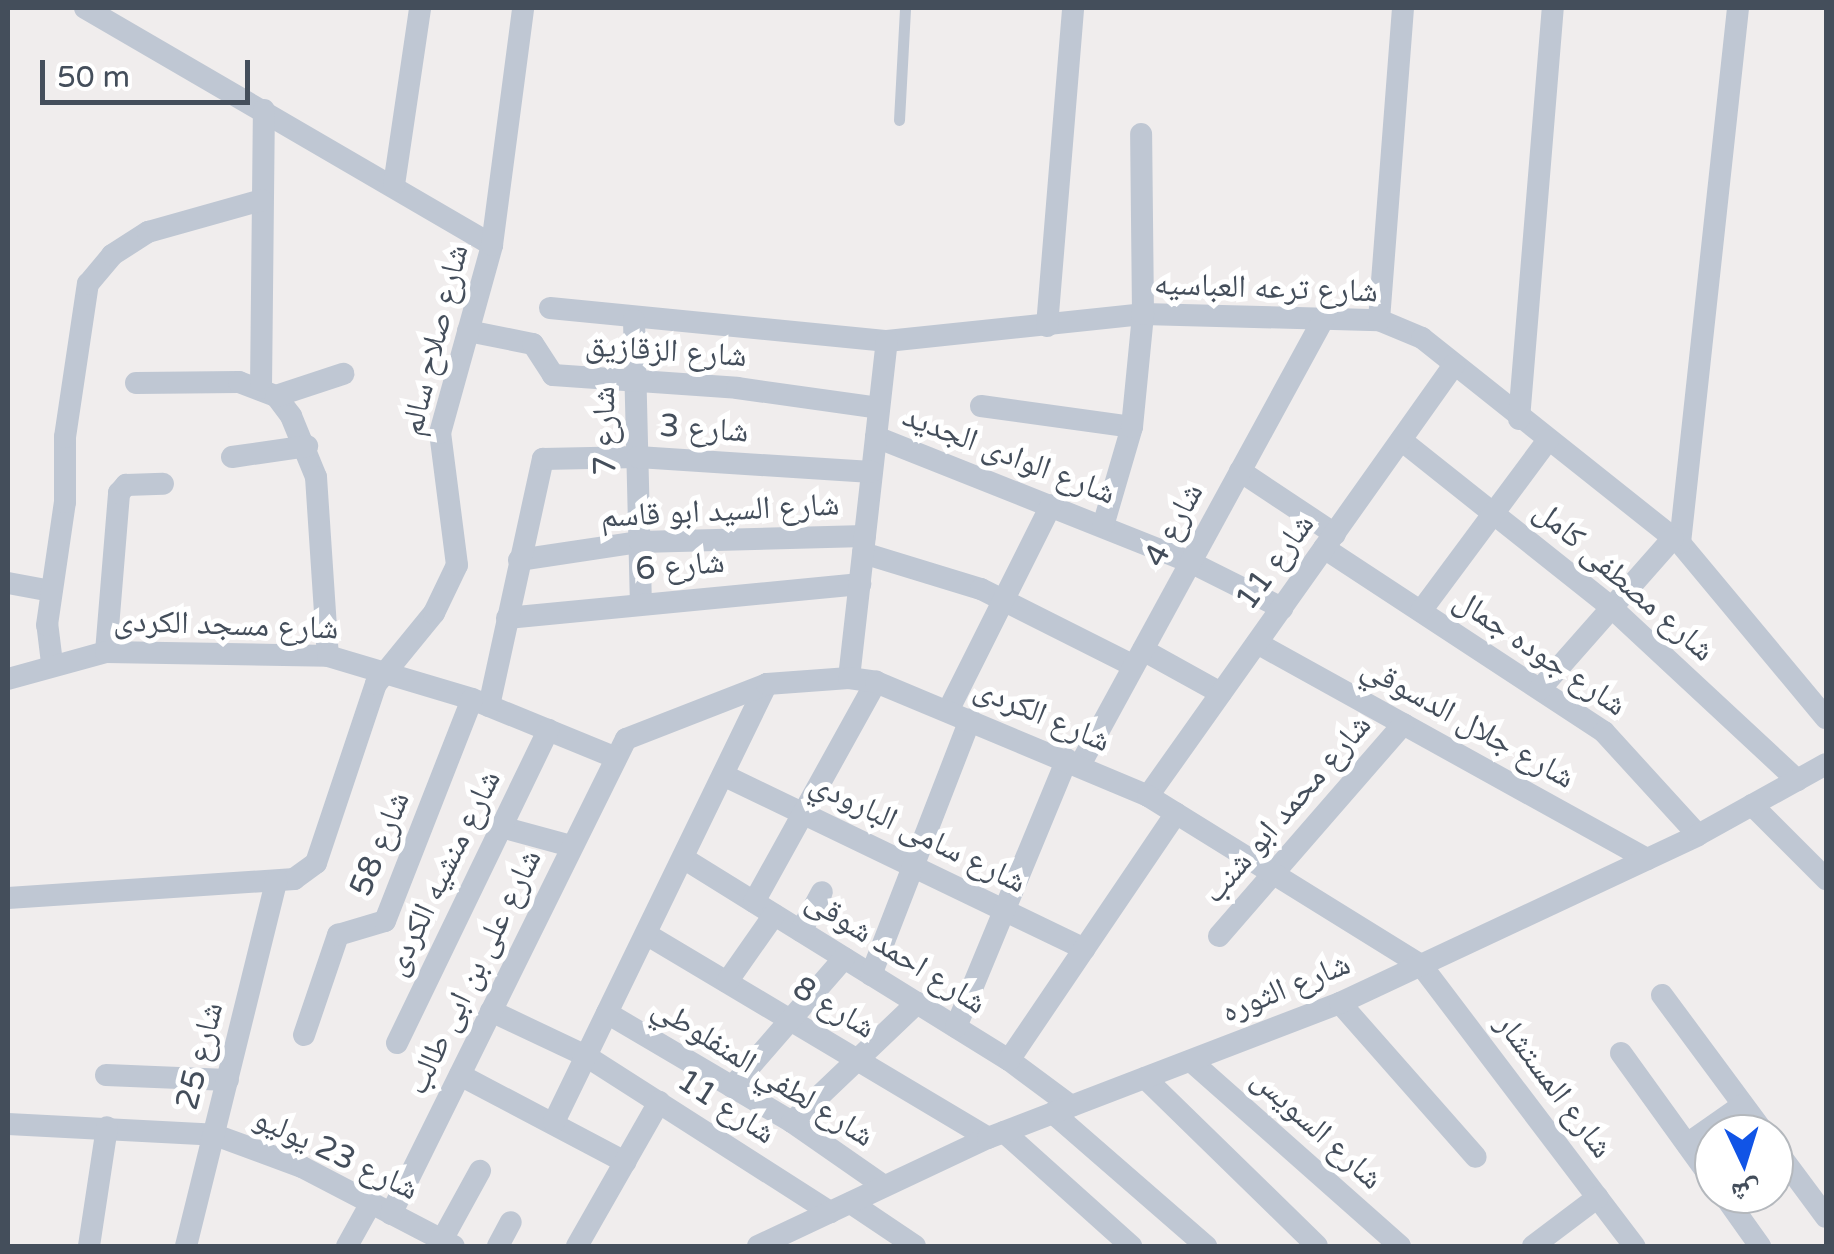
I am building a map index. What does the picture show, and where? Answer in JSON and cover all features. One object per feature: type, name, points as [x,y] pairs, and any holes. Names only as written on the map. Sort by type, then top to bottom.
[{"type":"street","points":[[85,8],[492,245]]},
{"type":"street","points":[[394,185],[420,8]]},
{"type":"street","name":"شارع صلاح سالم","points":[[285,880],[316,864],[386,670],[434,613],[457,565],[440,433],[492,245],[523,8]]},
{"type":"street","points":[[1047,326],[1072,8]]},
{"type":"street","points":[[1379,320],[1403,8]]},
{"type":"street","points":[[1520,419],[1553,8]]},
{"type":"street","points":[[1540,688],[1676,541],[1738,8]]},
{"type":"street","points":[[264,110],[262,200],[268,392],[307,446],[319,505],[328,656]]},
{"type":"street","points":[[1103,526],[1132,427],[1143,314],[1142,134]]},
{"type":"street","points":[[52,663],[51,591],[65,502],[77,325],[88,284],[112,255],[148,232],[262,200]]},
{"type":"street","name":"شارع ترعه العباسيه","points":[[550,308],[634,320],[887,341],[1143,314],[1379,320],[1422,338],[1676,541],[1826,718]]},
{"type":"street","name":"شارع 4","points":[[956,1027],[1003,910],[1074,762],[1192,562],[1324,316]]},
{"type":"street","name":"شارع 7","points":[[634,320],[641,602]]},
{"type":"street","name":"شارع الزقازيق","points":[[468,331],[533,344],[553,375],[636,380],[880,408]]},
{"type":"street","points":[[849,678],[887,341]]},
{"type":"street","name":"شارع 11","points":[[1148,796],[1454,365]]},
{"type":"street","points":[[136,383],[203,380],[268,392],[342,374]]},
{"type":"street","points":[[981,406],[1132,427]]},
{"type":"street","name":"شارع الوادى الجديد","points":[[876,437],[1192,562],[1282,608]]},
{"type":"street","name":"شارع مصطفى كامل","points":[[1401,440],[1612,608],[1797,780]]},
{"type":"street","points":[[1420,611],[1548,440]]},
{"type":"street","points":[[232,457],[307,446]]},
{"type":"street","name":"شارع 3","points":[[519,560],[539,468],[556,454],[872,472]]},
{"type":"street","name":"شارع جوده جمال","points":[[1240,471],[1420,611],[1604,732],[1698,835]]},
{"type":"street","points":[[106,652],[119,493],[126,485],[162,484]]},
{"type":"street","points":[[871,974],[913,866],[959,715],[1003,602],[1051,506]]},
{"type":"street","name":"شارع السيد ابو قاسم","points":[[519,560],[640,542],[864,544]]},
{"type":"street","points":[[864,544],[1221,693]]},
{"type":"street","points":[[480,703],[507,618],[519,560]]},
{"type":"street","points":[[8,583],[51,591]]},
{"type":"street","name":"شارع 6","points":[[507,618],[641,602],[860,584]]},
{"type":"street","name":"شارع جلال الدسوقي","points":[[1257,643],[1647,859]]},
{"type":"street","name":"شارع مسجد الكردى","points":[[8,679],[52,663],[106,652],[328,656],[386,670],[480,703],[614,758]]},
{"type":"street","name":"شارع الكردى","points":[[614,758],[634,733],[767,684],[849,678],[876,682],[1148,796],[1421,965]]},
{"type":"street","points":[[754,902],[876,682]]},
{"type":"street","points":[[554,1122],[767,684]]},
{"type":"street","name":"شارع 58","points":[[304,1035],[338,934],[385,920],[480,703]]},
{"type":"street","name":"شارع محمد ابو شنب","points":[[1219,936],[1403,724]]},
{"type":"street","name":"شارع منشيه الكردى","points":[[398,1044],[548,730]]},
{"type":"street","name":"شارع على بن ابى طالب","points":[[347,1246],[381,1209],[460,1075],[614,758]]},
{"type":"street","name":"شارع الثوره","points":[[758,1246],[996,1135],[1340,1003],[1698,835],[1826,764]]},
{"type":"street","name":"شارع سامى البارودي","points":[[724,775],[1084,949]]},
{"type":"street","points":[[1752,806],[1826,878]]},
{"type":"street","points":[[1009,1060],[1176,813]]},
{"type":"street","points":[[501,827],[571,846]]},
{"type":"street","name":"شارع احمد شوقى","points":[[683,858],[1009,1060],[1206,1246]]},
{"type":"street","points":[[8,898],[285,880]]},
{"type":"street","name":"شارع 25","points":[[186,1246],[285,880]]},
{"type":"street","points":[[800,931],[822,892]]},
{"type":"street","points":[[727,982],[774,915]]},
{"type":"street","name":"شارع 8","points":[[646,934],[858,1060],[996,1135],[1130,1246]]},
{"type":"street","points":[[732,1087],[844,958]]},
{"type":"street","name":"شارع المستشار","points":[[1421,965],[1634,1246]]},
{"type":"street","points":[[1662,995],[1751,1114]]},
{"type":"street","points":[[792,1122],[917,1003]]},
{"type":"street","points":[[1340,1003],[1476,1157]]},
{"type":"street","name":"شارع 11","points":[[492,1011],[586,1056],[658,1102],[915,1246]]},
{"type":"street","name":"شارع لطفي المنفلوطي","points":[[607,1014],[792,1122],[884,1186]]},
{"type":"street","points":[[1621,1053],[1694,1154]]},
{"type":"street","name":"شارع السويس","points":[[1190,1061],[1400,1246]]},
{"type":"street","points":[[106,1075],[228,1080]]},
{"type":"street","points":[[460,1075],[626,1162]]},
{"type":"street","points":[[1145,1078],[1317,1246]]},
{"type":"street","points":[[577,1246],[658,1102]]},
{"type":"street","points":[[1687,1144],[1744,1105]]},
{"type":"street","name":"شارع 23 يوليو","points":[[8,1124],[214,1135],[260,1148],[447,1244]]},
{"type":"street","points":[[89,1246],[107,1127]]},
{"type":"street","points":[[447,1244],[480,1171]]},
{"type":"street","points":[[1794,1174],[1826,1218]]},
{"type":"street","points":[[1533,1246],[1598,1197]]},
{"type":"street","points":[[1737,1214],[1760,1246]]},
{"type":"street","points":[[498,1246],[511,1222]]},
{"type":"lane","points":[[900,120],[905,8]]}]
